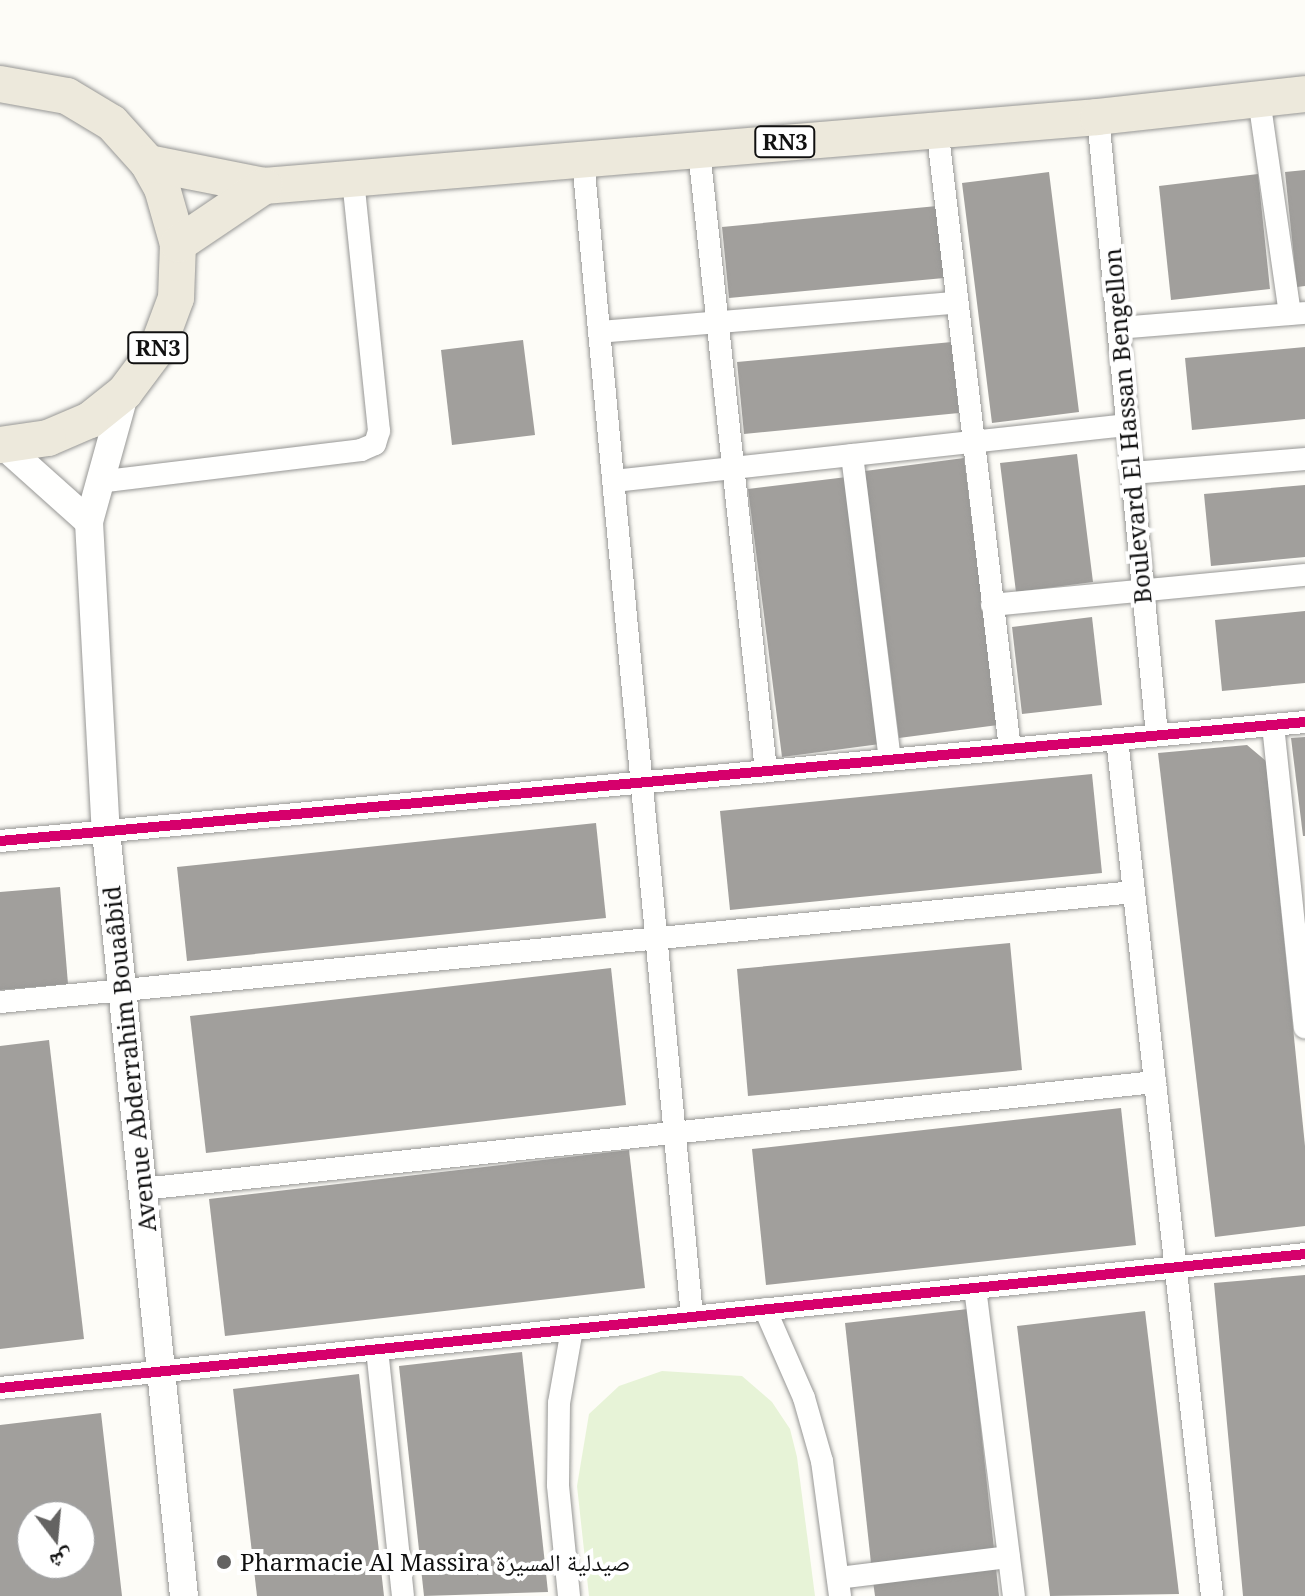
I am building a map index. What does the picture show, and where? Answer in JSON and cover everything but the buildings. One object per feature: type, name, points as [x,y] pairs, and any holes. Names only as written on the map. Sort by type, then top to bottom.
[{"type":"main road","name":"RN3","points":[[0,84],[67,96],[112,123],[148,163],[167,202],[178,244],[176,298],[157,349],[125,392],[90,420],[48,438],[2,445]]},
{"type":"main road","name":"RN3","points":[[148,163],[264,186],[699,151],[937,127],[1098,117],[1305,94]]},
{"type":"main road","name":"RN3","points":[[178,244],[264,186]]},
{"type":"street","points":[[1118,328],[1298,313],[1259,99]]},
{"type":"street","name":"Boulevard El Hassan Bengellon","points":[[1098,117],[1157,735]]},
{"type":"street","points":[[937,127],[955,303],[1010,749]]},
{"type":"street","points":[[699,151],[766,771]]},
{"type":"street","points":[[583,161],[692,1317]]},
{"type":"street","points":[[98,482],[361,450],[375,444],[379,431],[353,179]]},
{"type":"street","points":[[599,332],[955,303]]},
{"type":"street","name":"Avenue Abderrahim Bouaâbid","points":[[125,392],[89,522],[106,831],[184,1596]]},
{"type":"street","points":[[614,481],[1127,425]]},
{"type":"street","points":[[2,445],[89,522]]},
{"type":"street","points":[[852,455],[890,760]]},
{"type":"street","points":[[1132,473],[1305,459]]},
{"type":"street","points":[[992,605],[1305,575]]},
{"type":"street","points":[[0,841],[1305,722]]},
{"type":"street","points":[[1273,725],[1305,1027]]},
{"type":"street","points":[[1117,739],[1212,1596]]},
{"type":"street","points":[[0,1002],[1134,892]]},
{"type":"street","points":[[142,1189],[1155,1082]]},
{"type":"street","points":[[0,1388],[1305,1254]]},
{"type":"street","points":[[975,1288],[1014,1596]]},
{"type":"street","points":[[765,1309],[804,1398],[822,1461],[839,1587],[1009,1557]]},
{"type":"street","points":[[569,1596],[558,1485],[559,1403],[572,1329]]},
{"type":"street","points":[[377,1349],[403,1596]]},
{"type":"green space","points":[[662,1371],[742,1376],[772,1402],[790,1429],[797,1457],[815,1596],[589,1596],[577,1486],[589,1414],[619,1386]]},
{"type":"cycle path","points":[[0,841],[1305,722]]},
{"type":"cycle path","points":[[0,1388],[1305,1254]]},
{"type":"place","name":"Pharmacie Al Massira صيدلية المسيرة","points":[[224,1562]]}]
